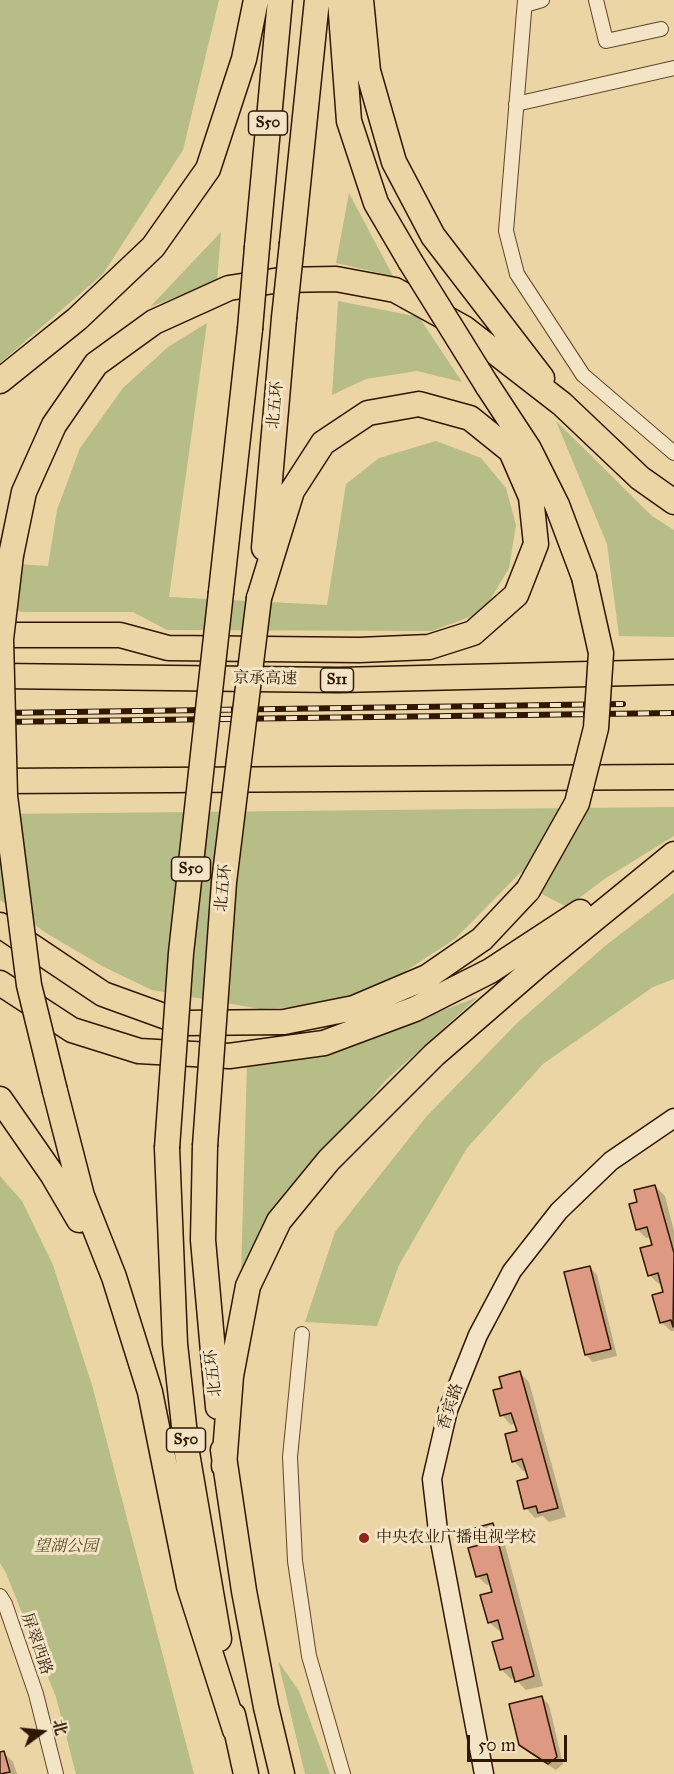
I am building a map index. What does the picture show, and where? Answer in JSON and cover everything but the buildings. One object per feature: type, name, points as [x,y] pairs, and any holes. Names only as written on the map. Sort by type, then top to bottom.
[{"type":"highway","points":[[0,381],[77,319],[153,247],[208,169],[244,59],[256,0]]},
{"type":"highway","name":"北五环","points":[[246,1774],[235,1730],[187,1453],[175,1344],[167,1148],[181,953],[250,329],[280,0]]},
{"type":"highway","name":"北五环","points":[[282,1774],[266,1707],[244,1591],[224,1466],[203,1240],[205,1146],[224,882],[260,598],[284,318],[317,0]]},
{"type":"highway","points":[[0,925],[103,994],[183,1023],[284,1022],[354,1008],[427,977],[482,939],[528,890],[577,803],[596,728],[601,653],[584,577],[557,505],[529,449],[487,386],[376,203],[349,121],[340,0]]},
{"type":"highway","points":[[361,0],[368,71],[394,162],[433,236],[562,404]]},
{"type":"highway","points":[[235,1730],[189,1586],[150,1392],[114,1277],[82,1196],[29,985],[5,796],[1,639],[10,555],[24,492],[54,425],[96,364],[154,322],[229,288],[280,280],[336,279],[395,290],[464,328],[562,404],[640,478],[674,502]]},
{"type":"highway","points":[[0,635],[120,635],[168,648],[359,650],[429,647],[473,633],[516,595],[536,544],[531,497],[511,451],[470,418],[419,404],[368,413],[322,443],[292,491],[260,598]]},
{"type":"highway","name":"京承高速","points":[[0,676],[339,680],[674,672]]},
{"type":"highway","points":[[0,781],[674,777]]},
{"type":"highway","points":[[0,983],[72,1030],[139,1051],[229,1056],[324,1043],[415,1009],[490,971],[670,856]]},
{"type":"highway","points":[[224,1466],[231,1376],[248,1286],[279,1221],[329,1160],[434,1055],[538,964],[670,856]]},
{"type":"highway","points":[[0,1099],[52,1174],[114,1277]]},
{"type":"street","points":[[542,0],[525,2],[506,231],[517,274],[583,375],[674,453]]},
{"type":"street","points":[[596,0],[606,41],[661,29]]},
{"type":"street","points":[[516,104],[674,68]]},
{"type":"street","name":"香宾路","points":[[484,1774],[438,1531],[432,1479],[448,1410],[478,1335],[513,1271],[545,1228],[559,1211],[611,1161],[674,1119]]},
{"type":"street","points":[[302,1334],[290,1456],[295,1561],[309,1656],[344,1774]]},
{"type":"street","name":"屏翠西路","points":[[0,1596],[5,1604],[36,1694],[56,1774]]},
{"type":"green space","points":[[0,0],[219,0],[183,150],[103,274],[0,363]]},
{"type":"green space","points":[[349,193],[393,276],[336,263]]},
{"type":"green space","points":[[221,232],[217,282],[150,307]]},
{"type":"green space","points":[[338,301],[419,317],[462,382],[417,371],[366,379],[332,395]]},
{"type":"green space","points":[[207,323],[169,597],[327,605],[346,484],[379,458],[436,441],[481,458],[506,488],[516,525],[509,568],[483,612],[432,631],[167,630],[133,612],[25,612],[0,609],[0,563],[48,566],[57,510],[80,448],[123,388],[168,347]]},
{"type":"green space","points":[[556,421],[652,516],[674,530],[674,637],[619,636],[607,544]]},
{"type":"green space","points":[[674,807],[674,836],[606,878],[567,907],[540,893],[521,872],[455,939],[395,978],[326,1005],[260,1009],[152,990],[104,967],[46,933],[0,900],[0,814]]},
{"type":"green space","points":[[674,893],[674,979],[653,987],[543,1064],[467,1148],[399,1265],[377,1326],[305,1322],[335,1232],[426,1117],[517,1023],[605,946]]},
{"type":"green space","points":[[478,997],[386,1080],[353,1119],[241,1274],[247,1064],[375,1036]]},
{"type":"green space","name":"望湖公园","points":[[0,1176],[22,1201],[53,1265],[92,1385],[194,1774],[76,1774],[56,1697],[0,1563]]},
{"type":"green space","points":[[278,1661],[299,1691],[330,1774],[305,1774]]},
{"type":"railway","points":[[0,713],[623,704]]},
{"type":"railway","points":[[0,722],[674,713]]},
{"type":"place","name":"中央农业广播电视学校","points":[[364,1538]]}]
